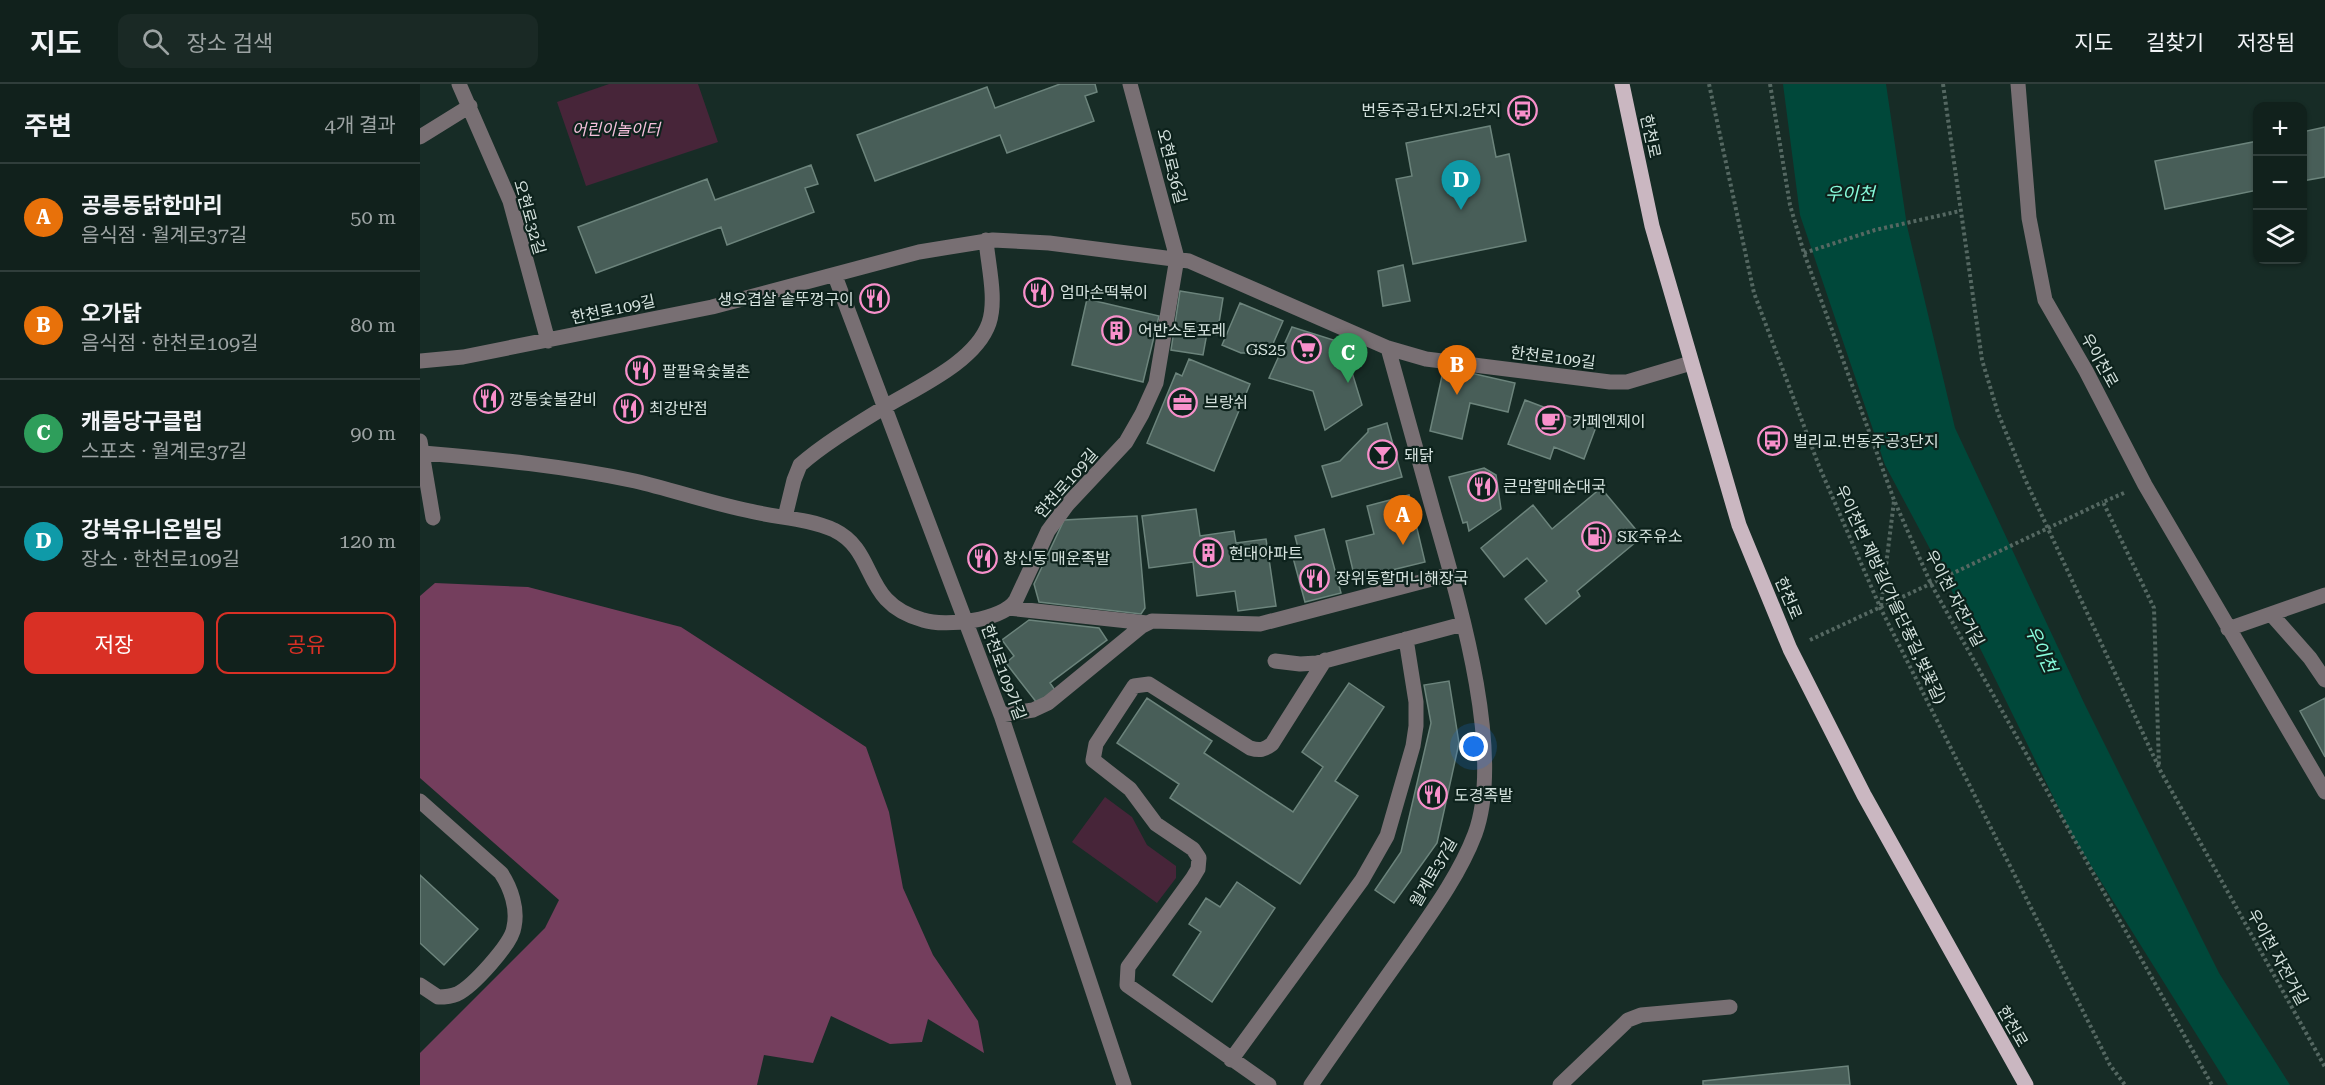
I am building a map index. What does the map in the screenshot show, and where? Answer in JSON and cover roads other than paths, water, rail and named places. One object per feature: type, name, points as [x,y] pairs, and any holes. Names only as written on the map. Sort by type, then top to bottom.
[{"type":"main road","name":"한천로","points":[[1622,84],[1652,226],[1739,525],[1790,649],[1864,795],[2026,1085]]},
{"type":"street","name":"오현로32길","points":[[459,84],[510,201],[548,341]]},
{"type":"street","name":"오현로36길","points":[[1130,84],[1177,258]]},
{"type":"street","name":"우이천로","points":[[2018,84],[2029,218],[2045,300],[2145,485],[2325,792]]},
{"type":"street","points":[[420,137],[470,106]]},
{"type":"street","points":[[785,517],[800,465],[885,407],[942,374],[981,339],[990,320],[991,308],[986,240]]},
{"type":"street","name":"한천로109길","points":[[420,362],[463,357],[548,341],[712,307],[919,252],[986,240],[1049,243],[1177,258],[1204,266],[1388,348],[1426,359],[1610,382],[1633,381],[1691,363]]},
{"type":"street","name":"한천로109길","points":[[1008,608],[1016,600],[1051,525],[1125,442],[1151,398],[1156,383],[1177,258]]},
{"type":"street","name":"한천로109가길","points":[[835,276],[1001,715],[1124,1085]]},
{"type":"street","name":"월계로37길","points":[[1311,1085],[1427,919],[1475,834],[1482,807],[1485,744],[1463,624],[1388,348]]},
{"type":"street","points":[[433,518],[421,447],[634,481],[751,512],[814,522],[853,542],[875,586],[898,609],[926,621],[968,623],[1008,608],[1147,623],[1164,620],[1260,624],[1451,574]]},
{"type":"street","points":[[2228,629],[2325,595]]},
{"type":"street","points":[[2271,614],[2310,658],[2325,680]]},
{"type":"street","points":[[1001,715],[1033,710],[1048,703],[1147,623]]},
{"type":"street","points":[[1275,660],[1300,664],[1325,660],[1463,624]]},
{"type":"street","points":[[1231,1060],[1362,880],[1386,836],[1413,746],[1416,726],[1416,702],[1406,639]]},
{"type":"street","points":[[1269,1085],[1127,985],[1128,967],[1192,879],[1198,869],[1199,858],[1193,849],[1156,824],[1130,789],[1099,767],[1093,760],[1096,744],[1129,692],[1141,683],[1149,684],[1250,748],[1266,749],[1272,744],[1325,660]]},
{"type":"street","points":[[420,801],[501,873],[510,888],[515,921],[512,935],[501,951],[459,993],[438,997],[420,985]]},
{"type":"street","points":[[1560,1085],[1628,1020],[1641,1015],[1730,1007]]},
{"type":"water","name":"우이천","points":[[1783,84],[1886,84],[1907,226],[1955,428],[2085,705],[2219,973],[2290,1085],[2228,1085],[2073,837],[1945,577],[1885,465],[1800,215]]},
{"type":"place","name":"번동주공1단지.2단지","points":[[1522,110]]},
{"type":"place","name":"강북유니온빌딩","points":[[1461,210]]},
{"type":"place","name":"엄마손떡볶이","points":[[1039,292]]},
{"type":"place","name":"생오겹살 솥뚜껑구이","points":[[875,299]]},
{"type":"place","name":"어반스톤포레","points":[[1117,330]]},
{"type":"place","name":"GS25","points":[[1307,349]]},
{"type":"place","name":"팔팔육숯불촌","points":[[641,371]]},
{"type":"place","name":"캐롬당구클럽","points":[[1348,383]]},
{"type":"place","name":"오가닭","points":[[1457,395]]},
{"type":"place","name":"깡통숯불갈비","points":[[488,399]]},
{"type":"place","name":"브랑쉬","points":[[1183,402]]},
{"type":"place","name":"최강반점","points":[[628,408]]},
{"type":"place","name":"카페엔제이","points":[[1551,421]]},
{"type":"place","name":"벌리교.번동주공3단지","points":[[1772,441]]},
{"type":"place","name":"돼닭","points":[[1383,455]]},
{"type":"place","name":"큰맘할매순대국","points":[[1482,486]]},
{"type":"place","name":"SK주유소","points":[[1596,536]]},
{"type":"place","name":"공릉동닭한마리","points":[[1403,545]]},
{"type":"place","name":"현대아파트","points":[[1208,553]]},
{"type":"place","name":"창신동 매운족발","points":[[982,558]]},
{"type":"place","name":"장위동할머니해장국","points":[[1315,578]]},
{"type":"place","name":"도경족발","points":[[1433,795]]},
{"type":"park label","name":"어린이놀이터","points":[[616,129]]}]
